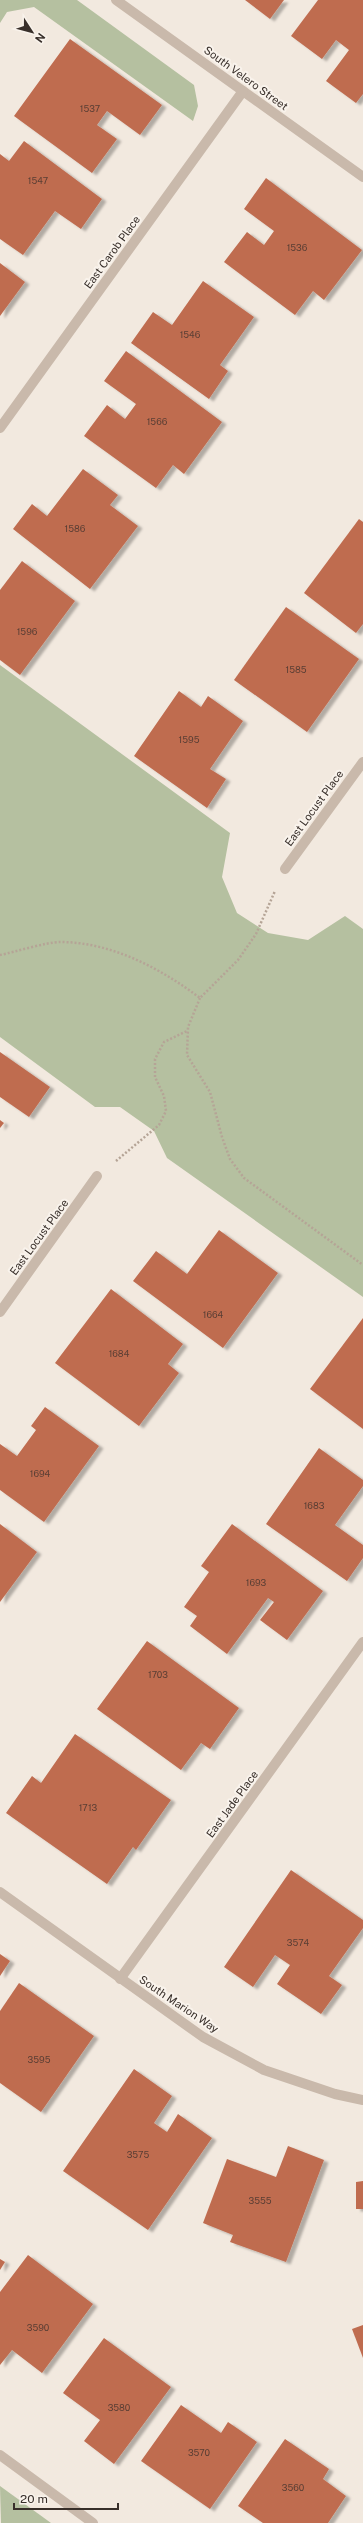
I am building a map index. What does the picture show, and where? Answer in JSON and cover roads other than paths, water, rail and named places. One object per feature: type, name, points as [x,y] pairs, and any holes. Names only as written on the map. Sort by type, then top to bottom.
[{"type":"street","name":"South Velero Street","points":[[116,0],[363,177]]},
{"type":"street","name":"East Carob Place","points":[[0,428],[243,91]]},
{"type":"street","name":"East Locust Place","points":[[285,869],[363,762]]},
{"type":"street","name":"East Locust Place","points":[[0,1312],[97,1176]]},
{"type":"street","name":"East Jade Place","points":[[120,1979],[363,1642]]},
{"type":"street","name":"South Marion Way","points":[[0,1892],[203,2037],[264,2070],[335,2094],[363,2100]]},
{"type":"street","points":[[0,2455],[93,2523]]}]
